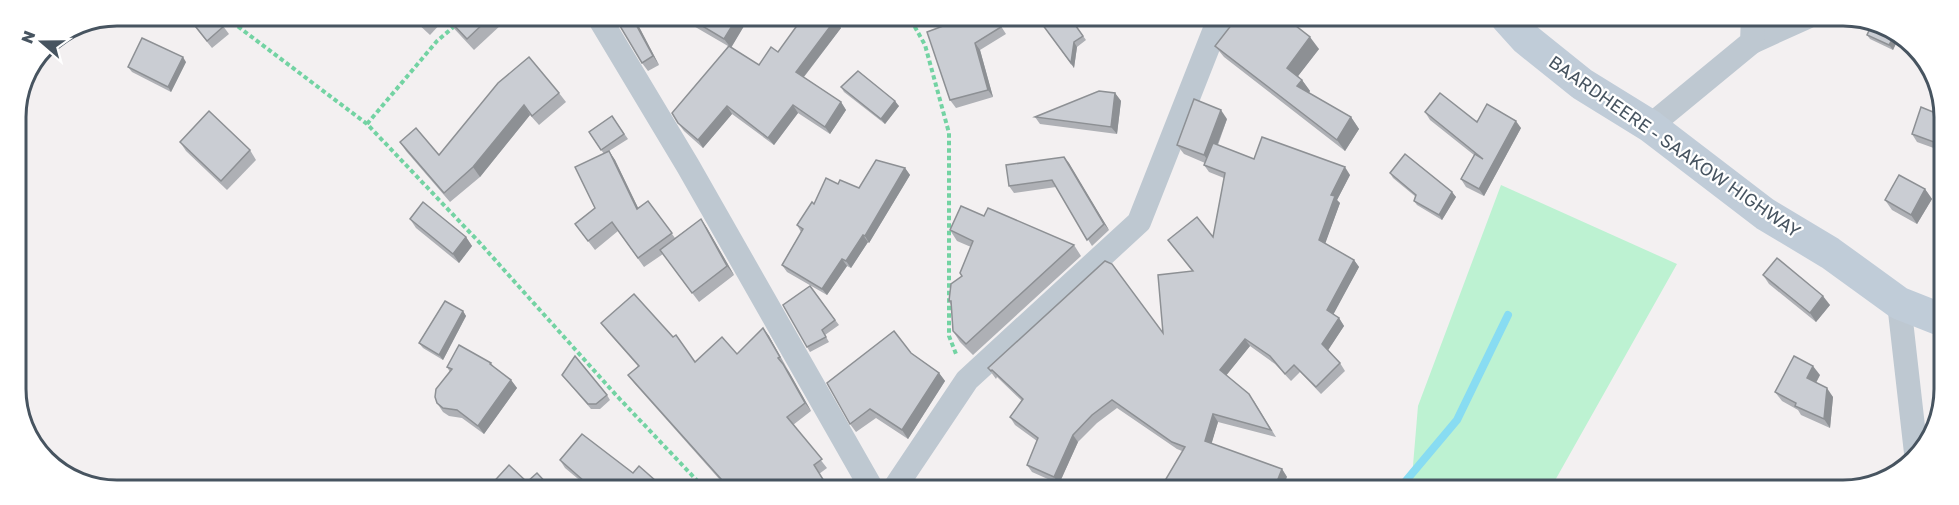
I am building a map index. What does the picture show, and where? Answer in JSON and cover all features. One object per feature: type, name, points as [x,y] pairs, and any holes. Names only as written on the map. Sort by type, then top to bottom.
[{"type":"main road","name":"BAARDHEERE - SAAKOW HIGHWAY","points":[[1513,25],[1526,39],[1582,84],[1650,126],[1766,214],[1830,253],[1899,303],[1934,317]]},
{"type":"street","points":[[603,25],[688,166],[867,480]]},
{"type":"street","points":[[900,480],[967,380],[1139,222],[1217,25]]},
{"type":"street","points":[[1752,25],[1752,42]]},
{"type":"street","points":[[1650,126],[1752,42],[1789,25]]},
{"type":"street","points":[[1899,303],[1916,443]]},
{"type":"path","points":[[236,25],[367,124],[479,242],[616,395],[696,480]]},
{"type":"path","points":[[367,124],[437,41],[455,25]]},
{"type":"path","points":[[914,25],[925,45],[949,133],[949,336],[967,380]]},
{"type":"green space","points":[[1501,185],[1677,264],[1556,479],[1412,479],[1418,406]]},
{"type":"building","points":[[194,25],[224,26],[207,41]]},
{"type":"building","points":[[454,25],[482,25],[467,39]]},
{"type":"building","points":[[619,25],[636,25],[653,56],[642,63]]},
{"type":"building","points":[[701,25],[733,25],[724,39]]},
{"type":"building","points":[[797,25],[831,25],[796,72],[841,102],[825,127],[793,105],[768,138],[727,106],[698,140],[678,123],[672,113],[729,46],[759,65],[771,47],[778,52]]},
{"type":"building","points":[[946,25],[1000,25],[1001,27],[975,43],[988,90],[950,100],[927,32]]},
{"type":"building","points":[[1043,25],[1075,25],[1083,36],[1074,42],[1071,63]]},
{"type":"building","points":[[1231,25],[1295,25],[1310,37],[1287,68],[1302,80],[1297,86],[1351,117],[1337,140],[1215,46]]},
{"type":"building","points":[[1870,29],[1892,40],[1889,45],[1867,35]]},
{"type":"building","points":[[142,38],[183,57],[168,87],[128,67]]},
{"type":"building","points":[[529,57],[559,93],[532,116],[524,105],[473,167],[444,193],[400,142],[416,128],[439,155],[498,83]]},
{"type":"building","points":[[858,71],[895,101],[881,119],[841,87]]},
{"type":"building","points":[[1099,91],[1115,93],[1111,127],[1035,117]]},
{"type":"building","points":[[1440,93],[1477,122],[1487,104],[1516,121],[1479,189],[1461,179],[1475,154],[1483,159],[1425,112]]},
{"type":"building","points":[[1194,99],[1221,110],[1204,155],[1177,145]]},
{"type":"building","points":[[1921,107],[1933,112],[1934,142],[1912,134]]},
{"type":"building","points":[[209,111],[250,150],[221,181],[180,142]]},
{"type":"building","points":[[612,116],[624,134],[601,150],[589,132]]},
{"type":"building","points":[[1262,137],[1345,167],[1331,195],[1335,196],[1319,240],[1354,260],[1327,310],[1339,318],[1322,344],[1340,363],[1316,387],[1294,365],[1285,374],[1270,356],[1245,339],[1220,370],[1249,394],[1271,430],[1213,414],[1205,441],[1282,469],[1278,479],[1166,479],[1185,447],[1172,442],[1112,400],[1092,415],[1073,435],[1054,477],[1027,465],[1038,438],[1010,417],[1023,399],[988,368],[1105,261],[1112,264],[1163,333],[1158,275],[1193,271],[1168,240],[1197,217],[1213,237],[1225,173],[1204,165],[1213,143],[1254,159]]},
{"type":"building","points":[[609,151],[637,209],[648,201],[672,233],[638,258],[612,222],[588,241],[575,224],[595,208],[575,167]]},
{"type":"building","points":[[1405,154],[1452,192],[1439,215],[1414,201],[1416,195],[1390,173]]},
{"type":"building","points":[[1064,157],[1104,224],[1087,240],[1052,180],[1009,186],[1006,165]]},
{"type":"building","points":[[876,160],[905,168],[865,236],[863,235],[846,261],[842,259],[822,289],[782,265],[803,229],[797,225],[812,202],[814,204],[826,178],[838,184],[840,180],[859,188]]},
{"type":"building","points":[[1899,175],[1925,189],[1911,215],[1885,200]]},
{"type":"building","points":[[423,202],[466,237],[453,254],[410,219]]},
{"type":"building","points":[[961,206],[984,216],[988,208],[1074,245],[966,344],[953,331],[951,301],[949,301],[951,284],[962,276],[960,273],[973,241],[950,230]]},
{"type":"building","points":[[701,219],[727,266],[692,293],[660,250]]},
{"type":"building","points":[[1777,258],[1823,296],[1810,313],[1763,275]]},
{"type":"building","points":[[810,286],[835,320],[822,330],[826,337],[807,347],[783,305]]},
{"type":"building","points":[[634,294],[673,337],[676,335],[695,362],[722,337],[737,354],[763,328],[805,403],[787,417],[822,459],[814,465],[823,480],[722,480],[628,375],[639,366],[601,323]]},
{"type":"building","points":[[445,301],[463,311],[439,355],[419,343]]},
{"type":"building","points":[[894,331],[911,353],[939,373],[902,430],[870,409],[850,424],[827,383]]},
{"type":"building","points":[[459,345],[491,363],[511,380],[478,426],[457,410],[443,408],[437,403],[435,397],[436,389],[452,369],[447,367]]},
{"type":"building","points":[[575,356],[607,395],[596,404],[588,404],[562,375]]},
{"type":"building","points":[[1794,356],[1813,366],[1807,378],[1827,388],[1824,419],[1795,406],[1796,403],[1775,392]]},
{"type":"building","points":[[582,434],[633,473],[639,466],[654,480],[583,480],[560,460]]},
{"type":"building","points":[[509,465],[525,480],[496,480]]},
{"type":"building","points":[[537,473],[543,480],[529,480]]},
{"type":"waterway","points":[[1407,479],[1457,420],[1508,315]]}]
